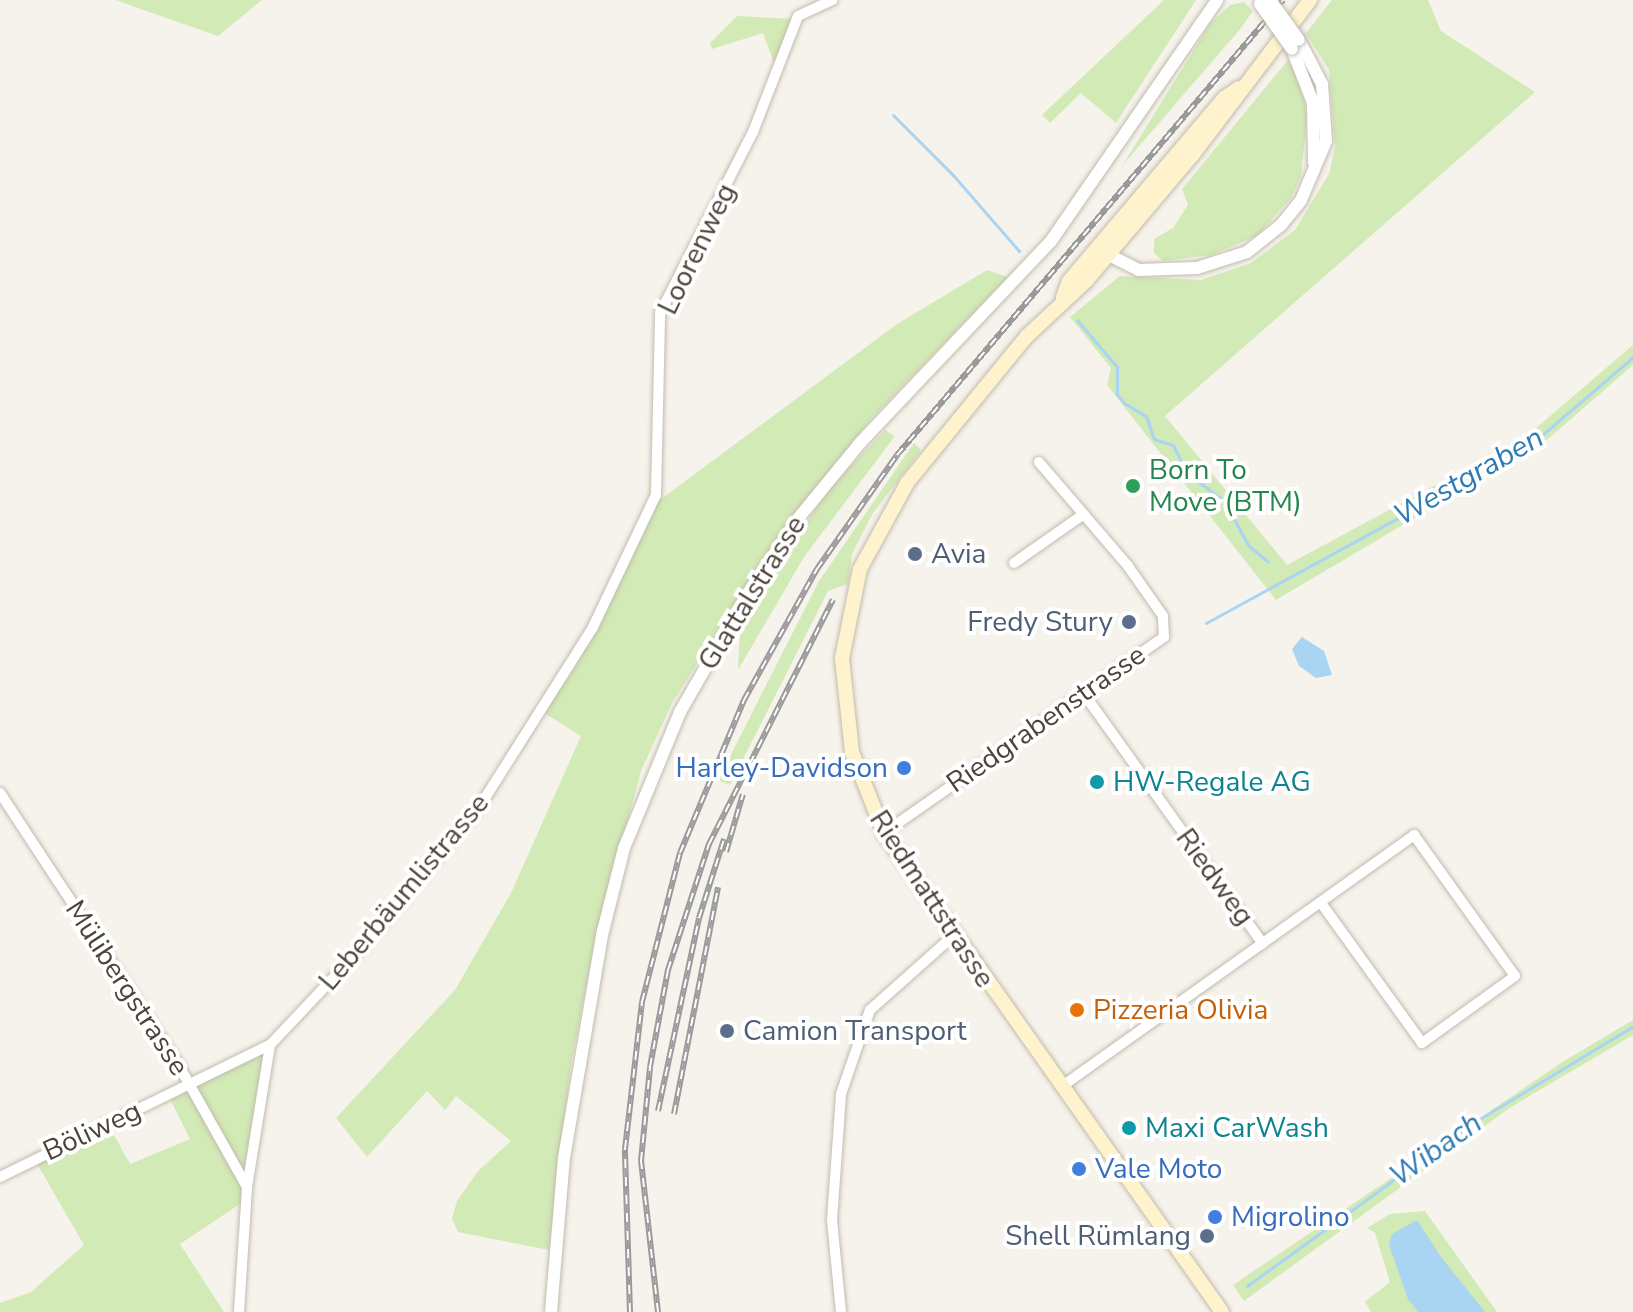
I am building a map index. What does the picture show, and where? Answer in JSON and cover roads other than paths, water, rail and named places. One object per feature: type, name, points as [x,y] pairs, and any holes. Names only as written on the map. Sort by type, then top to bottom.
[{"type":"main road","name":"Riedmattstrasse","points":[[1222,1312],[953,936],[884,833],[863,788],[843,702],[843,643],[860,569],[914,472],[1063,297],[1077,289],[1103,252],[1232,105],[1239,88],[1310,0]]},
{"type":"street","name":"Loorenweg","points":[[656,495],[660,313],[753,132],[798,16],[832,0]]},
{"type":"street","name":"Glattalstrasse","points":[[551,1312],[564,1158],[603,931],[624,848],[680,712],[796,521],[860,443],[1051,241],[1217,0]]},
{"type":"street","points":[[1103,252],[1127,268],[1151,271],[1197,268],[1228,260],[1256,247],[1281,225],[1301,200],[1326,141],[1326,101],[1320,78],[1263,1]]},
{"type":"street","name":"Riedgrabenstrasse","points":[[884,833],[1164,637],[1165,625],[1128,566],[1039,462]]},
{"type":"street","name":"Leberbäumlistrasse","points":[[270,1045],[366,943],[480,806],[572,667],[656,495]]},
{"type":"street","points":[[1014,563],[1084,514]]},
{"type":"street","name":"Riedweg","points":[[1084,694],[1263,944]]},
{"type":"street","name":"Mülibergstrasse","points":[[0,793],[190,1086],[247,1187]]},
{"type":"street","points":[[1061,1087],[1414,835],[1515,976],[1422,1043],[1321,903]]},
{"type":"street","points":[[841,1312],[832,1220],[834,1142],[845,1080],[870,1010],[953,936]]},
{"type":"street","points":[[239,1312],[247,1187],[270,1045]]},
{"type":"street","name":"Böliweg","points":[[0,1177],[270,1045]]},
{"type":"water","points":[[1302,637],[1324,651],[1332,675],[1316,678],[1299,666],[1292,649]]},
{"type":"water","points":[[1417,1220],[1441,1257],[1485,1312],[1418,1312],[1408,1299],[1389,1245],[1392,1234]]},
{"type":"waterway","points":[[893,115],[953,175],[1019,251]]},
{"type":"waterway","points":[[1077,320],[1117,367],[1117,394],[1124,403],[1146,416],[1154,439],[1173,445],[1186,472],[1225,502],[1248,545],[1268,562]]},
{"type":"waterway","name":"Westgraben","points":[[1206,623],[1528,447],[1633,357]]},
{"type":"waterway","name":"Wibach","points":[[1247,1286],[1468,1126],[1633,1026]]},
{"type":"railway","points":[[630,1312],[625,1149],[642,1002],[680,853],[744,700],[817,569],[897,455],[1283,0]]},
{"type":"railway","points":[[658,1312],[641,1161],[650,1067],[668,970],[709,844],[833,600]]},
{"type":"railway","points":[[726,852],[743,794]]},
{"type":"railway","points":[[658,1111],[699,918],[724,839]]},
{"type":"railway","points":[[674,1114],[718,887]]},
{"type":"place","name":"Born To Move (BTM)","points":[[1133,486]]},
{"type":"place","name":"Avia","points":[[915,554]]},
{"type":"place","name":"Fredy Stury","points":[[1129,622]]},
{"type":"place","name":"Harley-Davidson","points":[[904,768]]},
{"type":"place","name":"HW-Regale AG","points":[[1097,782]]},
{"type":"place","name":"Pizzeria Olivia","points":[[1077,1010]]},
{"type":"place","name":"Camion Transport","points":[[727,1031]]},
{"type":"place","name":"Maxi CarWash","points":[[1129,1128]]},
{"type":"place","name":"Vale Moto","points":[[1079,1169]]},
{"type":"place","name":"Migrolino","points":[[1215,1217]]},
{"type":"place","name":"Shell Rümlang","points":[[1207,1236]]}]
